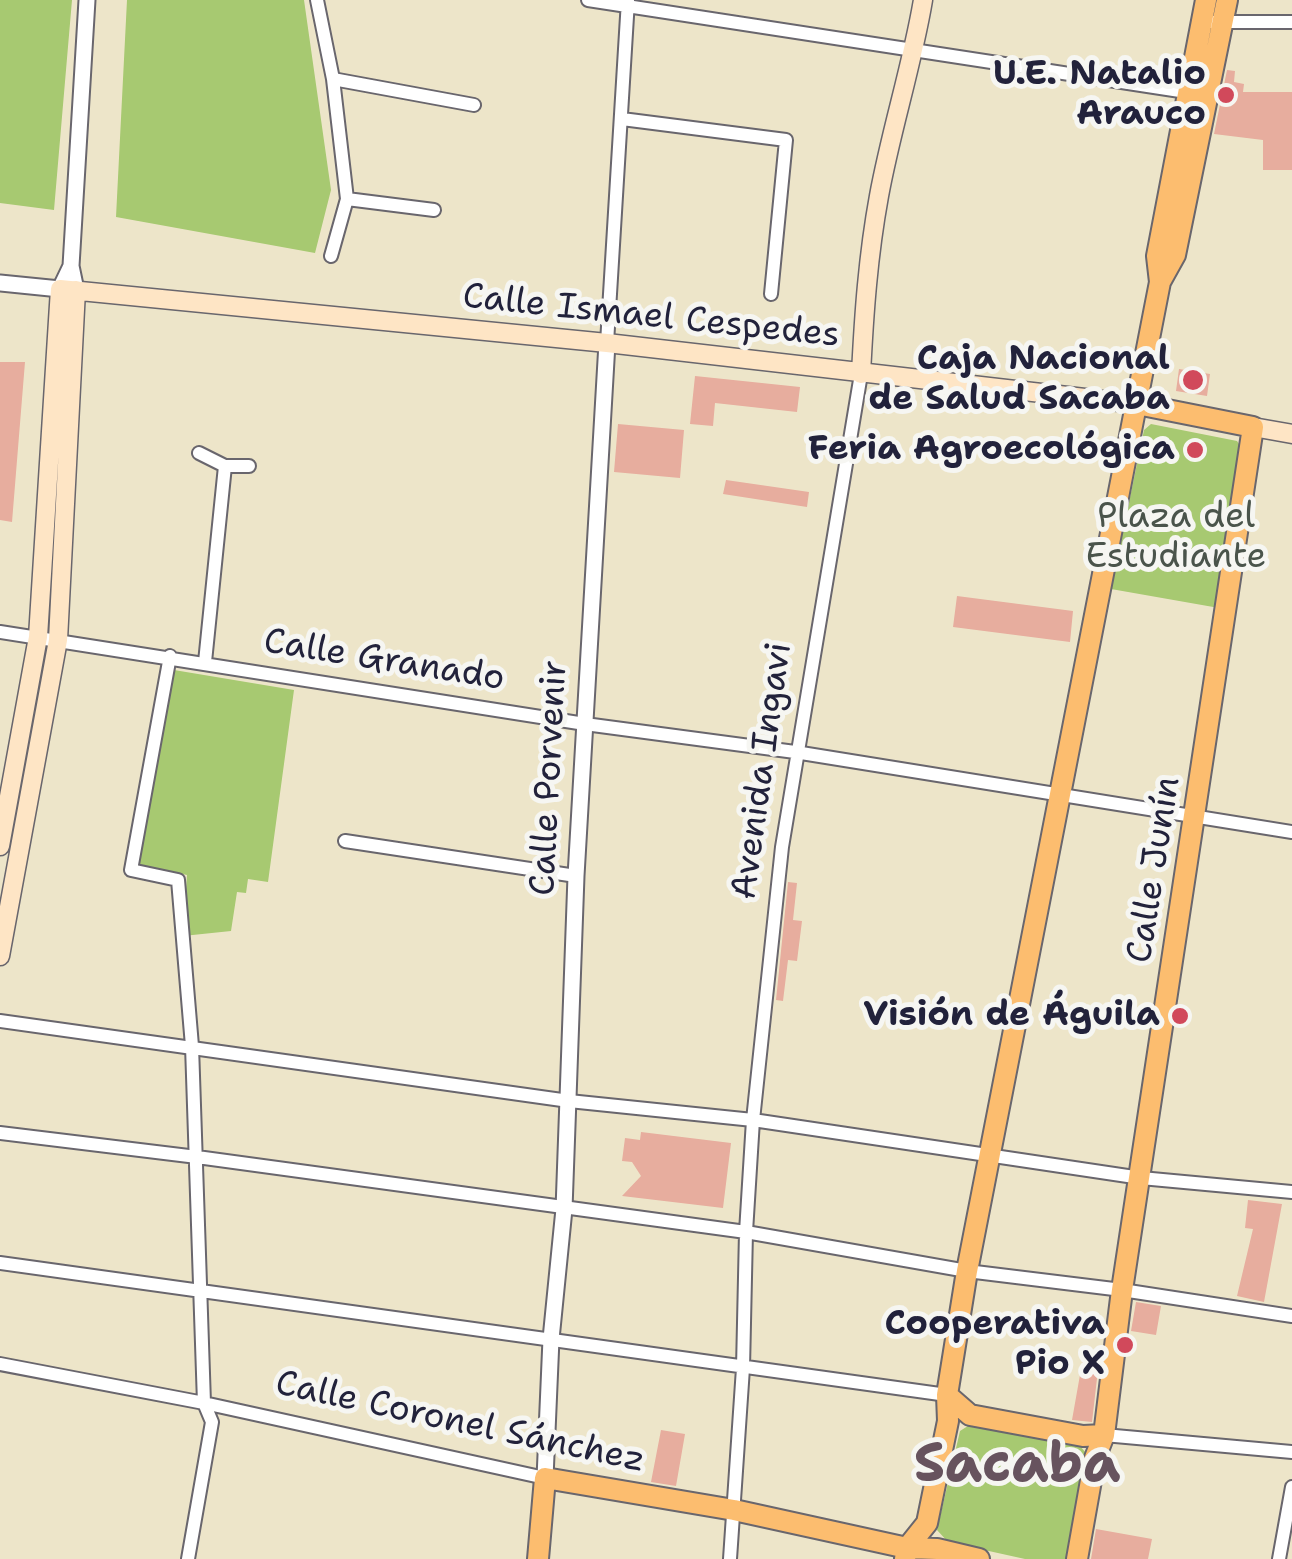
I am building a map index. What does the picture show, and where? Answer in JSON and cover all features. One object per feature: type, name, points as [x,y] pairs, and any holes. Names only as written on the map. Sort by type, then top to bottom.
[{"type":"main road","name":"Avenida Ingavi","points":[[861,374],[866,276],[880,192],[923,0]]},
{"type":"main road","points":[[1206,0],[1212,23]]},
{"type":"main road","points":[[906,1554],[927,1522],[948,1421],[947,1395],[967,1271],[1160,282],[1157,256],[1212,23],[1227,0]]},
{"type":"main road","points":[[0,846],[38,637],[68,290]]},
{"type":"main road","points":[[0,956],[58,640],[68,290]]},
{"type":"main road","name":"Calle Ismael Cespedes","points":[[68,290],[608,343],[1137,404],[1292,434]]},
{"type":"main road","name":"Calle Junín","points":[[1077,1559],[1096,1458],[1104,1436],[1122,1290],[1253,427]]},
{"type":"main road","points":[[947,1395],[970,1414],[1083,1436],[1104,1436]]},
{"type":"main road","name":"Calle Coronel Sánchez","points":[[545,1478],[734,1510],[906,1554],[937,1549],[980,1559]]},
{"type":"main road","name":"Calle Porvenir","points":[[538,1559],[545,1478]]},
{"type":"street","points":[[68,290],[87,0]]},
{"type":"street","points":[[317,0],[334,80],[348,199],[330,256]]},
{"type":"street","points":[[588,0],[628,3],[1198,94]]},
{"type":"street","name":"Calle Porvenir","points":[[545,1478],[564,1209],[576,876],[628,3]]},
{"type":"street","points":[[1212,23],[1292,22]]},
{"type":"street","points":[[334,80],[474,105]]},
{"type":"street","points":[[622,119],[786,140],[771,294]]},
{"type":"street","points":[[348,199],[434,210]]},
{"type":"street","name":"Calle Ismael Cespedes","points":[[0,283],[68,290]]},
{"type":"street","name":"Avenida Ingavi","points":[[730,1559],[753,1120],[782,847],[861,374]]},
{"type":"street","points":[[199,453],[225,466],[249,466]]},
{"type":"street","points":[[205,662],[225,466]]},
{"type":"street","name":"Calle Granado","points":[[0,632],[586,724],[796,752],[1292,832]]},
{"type":"street","points":[[170,656],[130,870],[178,880],[192,1046],[204,1403],[212,1422],[188,1559]]},
{"type":"street","points":[[345,841],[576,876]]},
{"type":"street","points":[[0,1022],[569,1100],[753,1120],[1141,1178],[1292,1192]]},
{"type":"street","points":[[0,1133],[197,1156],[746,1232],[967,1271],[1292,1316]]},
{"type":"street","points":[[0,1263],[947,1395]]},
{"type":"street","name":"Calle Coronel Sánchez","points":[[0,1364],[204,1403],[545,1478]]},
{"type":"street","points":[[1104,1436],[1292,1452]]},
{"type":"street","points":[[1279,1559],[1292,1487]]},
{"type":"green space","points":[[0,0],[72,0],[54,210],[0,203]]},
{"type":"green space","points":[[127,0],[304,0],[331,190],[315,253],[116,217]]},
{"type":"green space","name":"Plaza del Estudiante","points":[[1151,424],[1237,441],[1241,447],[1219,608],[1111,589],[1144,430]]},
{"type":"green space","points":[[174,670],[294,690],[268,882],[248,879],[246,893],[237,892],[231,931],[183,936],[187,875],[137,864]]},
{"type":"green space","points":[[971,1424],[1079,1445],[1087,1454],[1069,1559],[1025,1559],[948,1542],[937,1530],[960,1431]]},
{"type":"building","points":[[1227,70],[1235,71],[1234,82],[1244,84],[1243,92],[1292,92],[1292,170],[1263,170],[1263,140],[1214,134]]},
{"type":"building","points":[[0,362],[25,362],[12,522],[0,520]]},
{"type":"building","points":[[1179,369],[1210,374],[1207,396],[1176,391]]},
{"type":"building","points":[[695,376],[800,387],[797,412],[715,403],[713,426],[690,424]]},
{"type":"building","points":[[618,424],[684,430],[680,478],[614,472]]},
{"type":"building","points":[[726,480],[809,492],[807,507],[723,494]]},
{"type":"building","points":[[957,596],[1073,611],[1070,642],[953,627]]},
{"type":"building","points":[[788,882],[797,883],[793,920],[802,921],[797,961],[788,960],[783,1001],[776,1000]]},
{"type":"building","points":[[641,1132],[731,1143],[723,1208],[622,1196],[641,1176],[632,1162],[622,1161],[625,1138],[640,1140]]},
{"type":"building","points":[[1248,1200],[1282,1204],[1264,1302],[1237,1296],[1253,1229],[1245,1228]]},
{"type":"building","points":[[1136,1302],[1161,1306],[1156,1335],[1131,1331]]},
{"type":"building","points":[[1083,1358],[1099,1361],[1092,1422],[1072,1420]]},
{"type":"building","points":[[661,1430],[685,1434],[676,1486],[651,1482]]},
{"type":"building","points":[[1096,1529],[1152,1539],[1148,1559],[1091,1559]]},
{"type":"place","name":"U.E. Natalio Arauco","points":[[1226,95]]},
{"type":"place","name":"Caja Nacional de Salud Sacaba","points":[[1193,380]]},
{"type":"place","name":"Feria Agroecológica","points":[[1195,450]]},
{"type":"place","name":"Visión de Águila","points":[[1180,1016]]},
{"type":"place","name":"Cooperativa Pio X","points":[[1125,1345]]},
{"type":"district","name":"Sacaba","points":[[1017,1467]]}]
